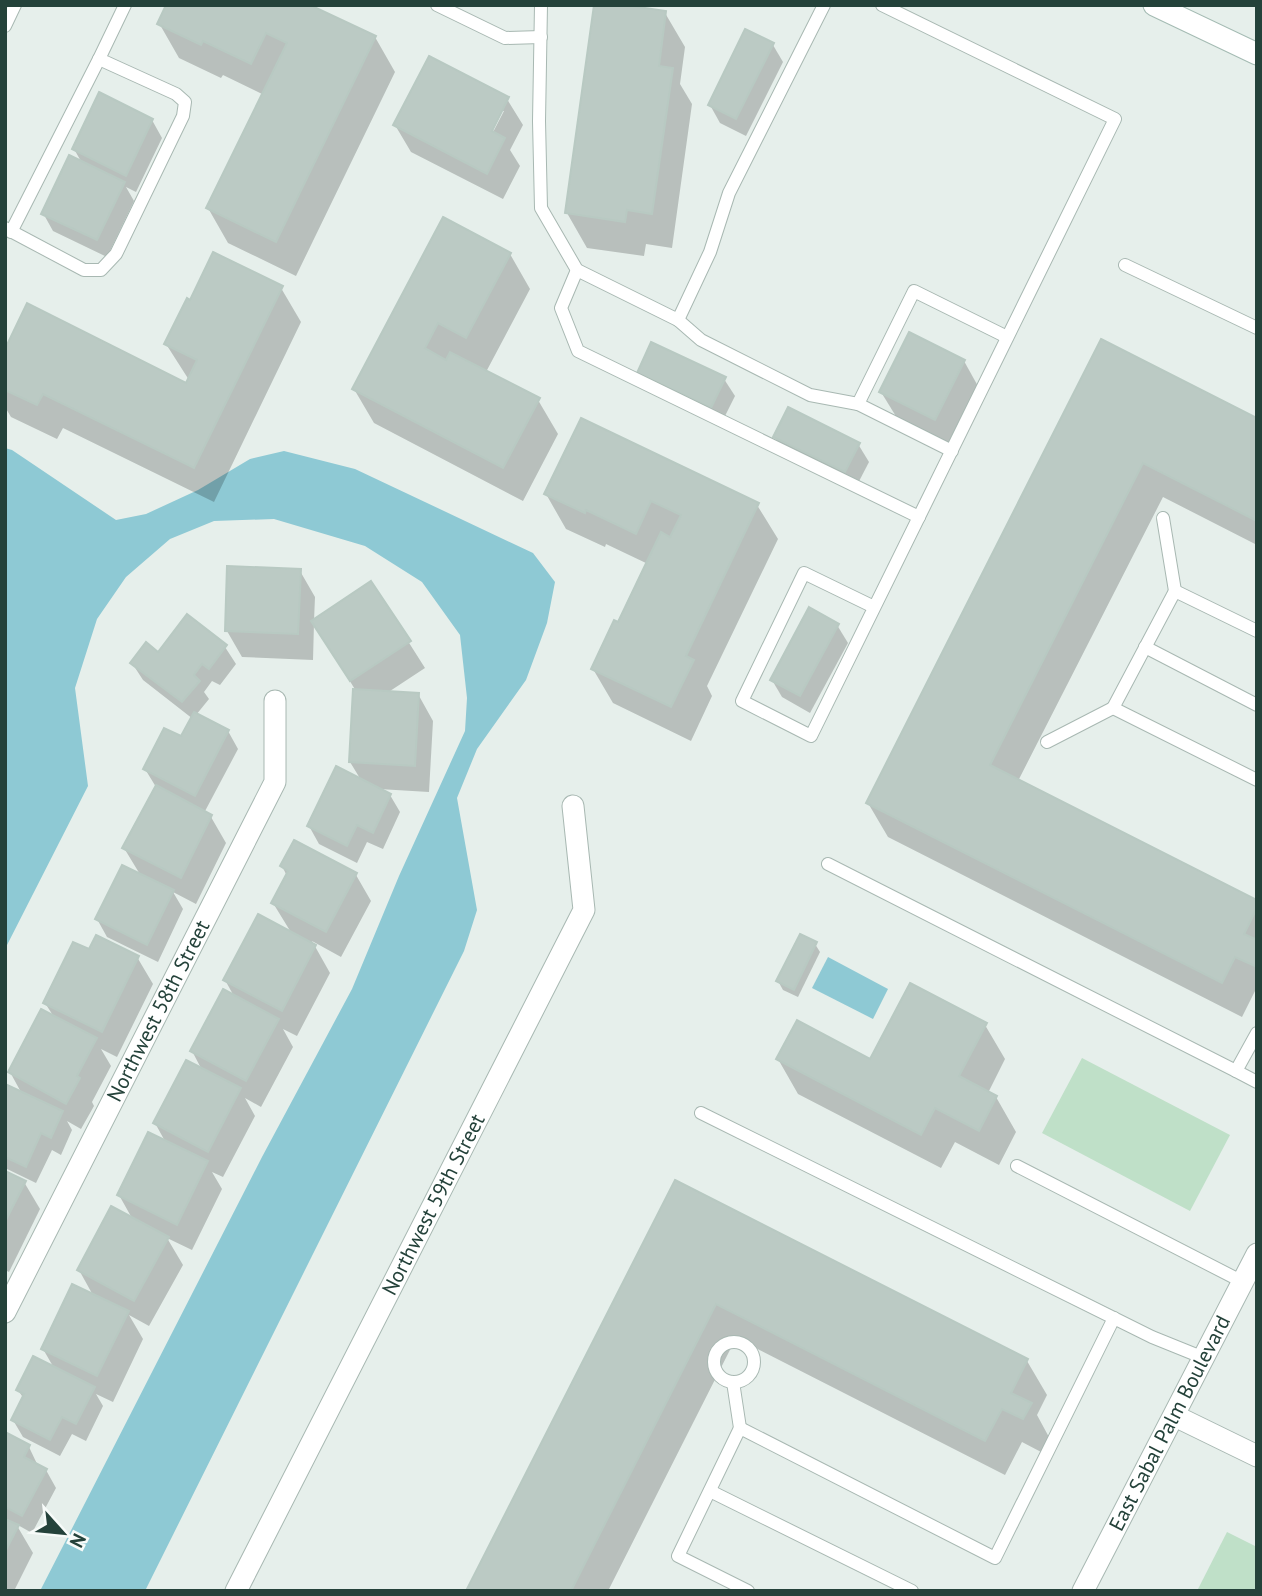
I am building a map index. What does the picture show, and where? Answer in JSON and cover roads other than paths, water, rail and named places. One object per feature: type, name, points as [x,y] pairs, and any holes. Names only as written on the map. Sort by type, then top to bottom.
[{"type":"street","points":[[1154,5],[1257,54]]},
{"type":"street","name":"Northwest 58th Street","points":[[5,1312],[275,782],[275,701]]},
{"type":"street","name":"Northwest 59th Street","points":[[236,1591],[584,910],[573,806]]},
{"type":"street","name":"East Sabal Palm Boulevard","points":[[1083,1591],[1257,1254]]},
{"type":"street","points":[[1175,1416],[1257,1456]]},
{"type":"lane","points":[[5,26],[15,5]]},
{"type":"lane","points":[[99,59],[176,94],[185,102],[183,116],[116,254],[101,270],[85,270],[8,230],[125,5]]},
{"type":"lane","points":[[437,5],[505,38],[541,37]]},
{"type":"lane","points":[[541,5],[541,208],[577,270],[678,320],[701,341],[810,395],[858,404],[951,451]]},
{"type":"lane","points":[[678,320],[710,252],[729,193],[824,5]]},
{"type":"lane","points":[[874,607],[804,573],[742,701],[811,736],[1115,119],[882,5]]},
{"type":"lane","points":[[1125,265],[1257,328]]},
{"type":"lane","points":[[577,270],[561,308],[578,351],[919,517]]},
{"type":"lane","points":[[858,404],[914,292],[1007,337]]},
{"type":"lane","points":[[1047,742],[1113,708],[1175,591],[1163,518]]},
{"type":"lane","points":[[1175,591],[1257,631]]},
{"type":"lane","points":[[1145,648],[1257,705]]},
{"type":"lane","points":[[1113,708],[1257,780]]},
{"type":"lane","points":[[828,864],[1257,1082]]},
{"type":"lane","points":[[1236,1071],[1257,1033]]},
{"type":"lane","points":[[701,1114],[1152,1337],[1204,1358]]},
{"type":"lane","points":[[1017,1166],[1243,1282]]},
{"type":"lane","points":[[740,1428],[995,1558],[1114,1318]]},
{"type":"lane","points":[[733,1382],[740,1428],[678,1556],[748,1591]]},
{"type":"lane","points":[[710,1491],[912,1591]]},
{"type":"water","points":[[5,448],[12,450],[116,520],[146,514],[198,490],[250,459],[284,451],[355,469],[533,553],[555,582],[547,623],[526,680],[477,749],[457,798],[477,910],[464,951],[145,1591],[40,1591],[262,1157],[352,989],[399,876],[465,731],[467,698],[460,635],[422,582],[365,546],[274,519],[214,521],[170,539],[126,577],[97,619],[75,688],[88,786],[5,949]]},
{"type":"water","points":[[828,957],[888,989],[873,1019],[812,988]]}]
